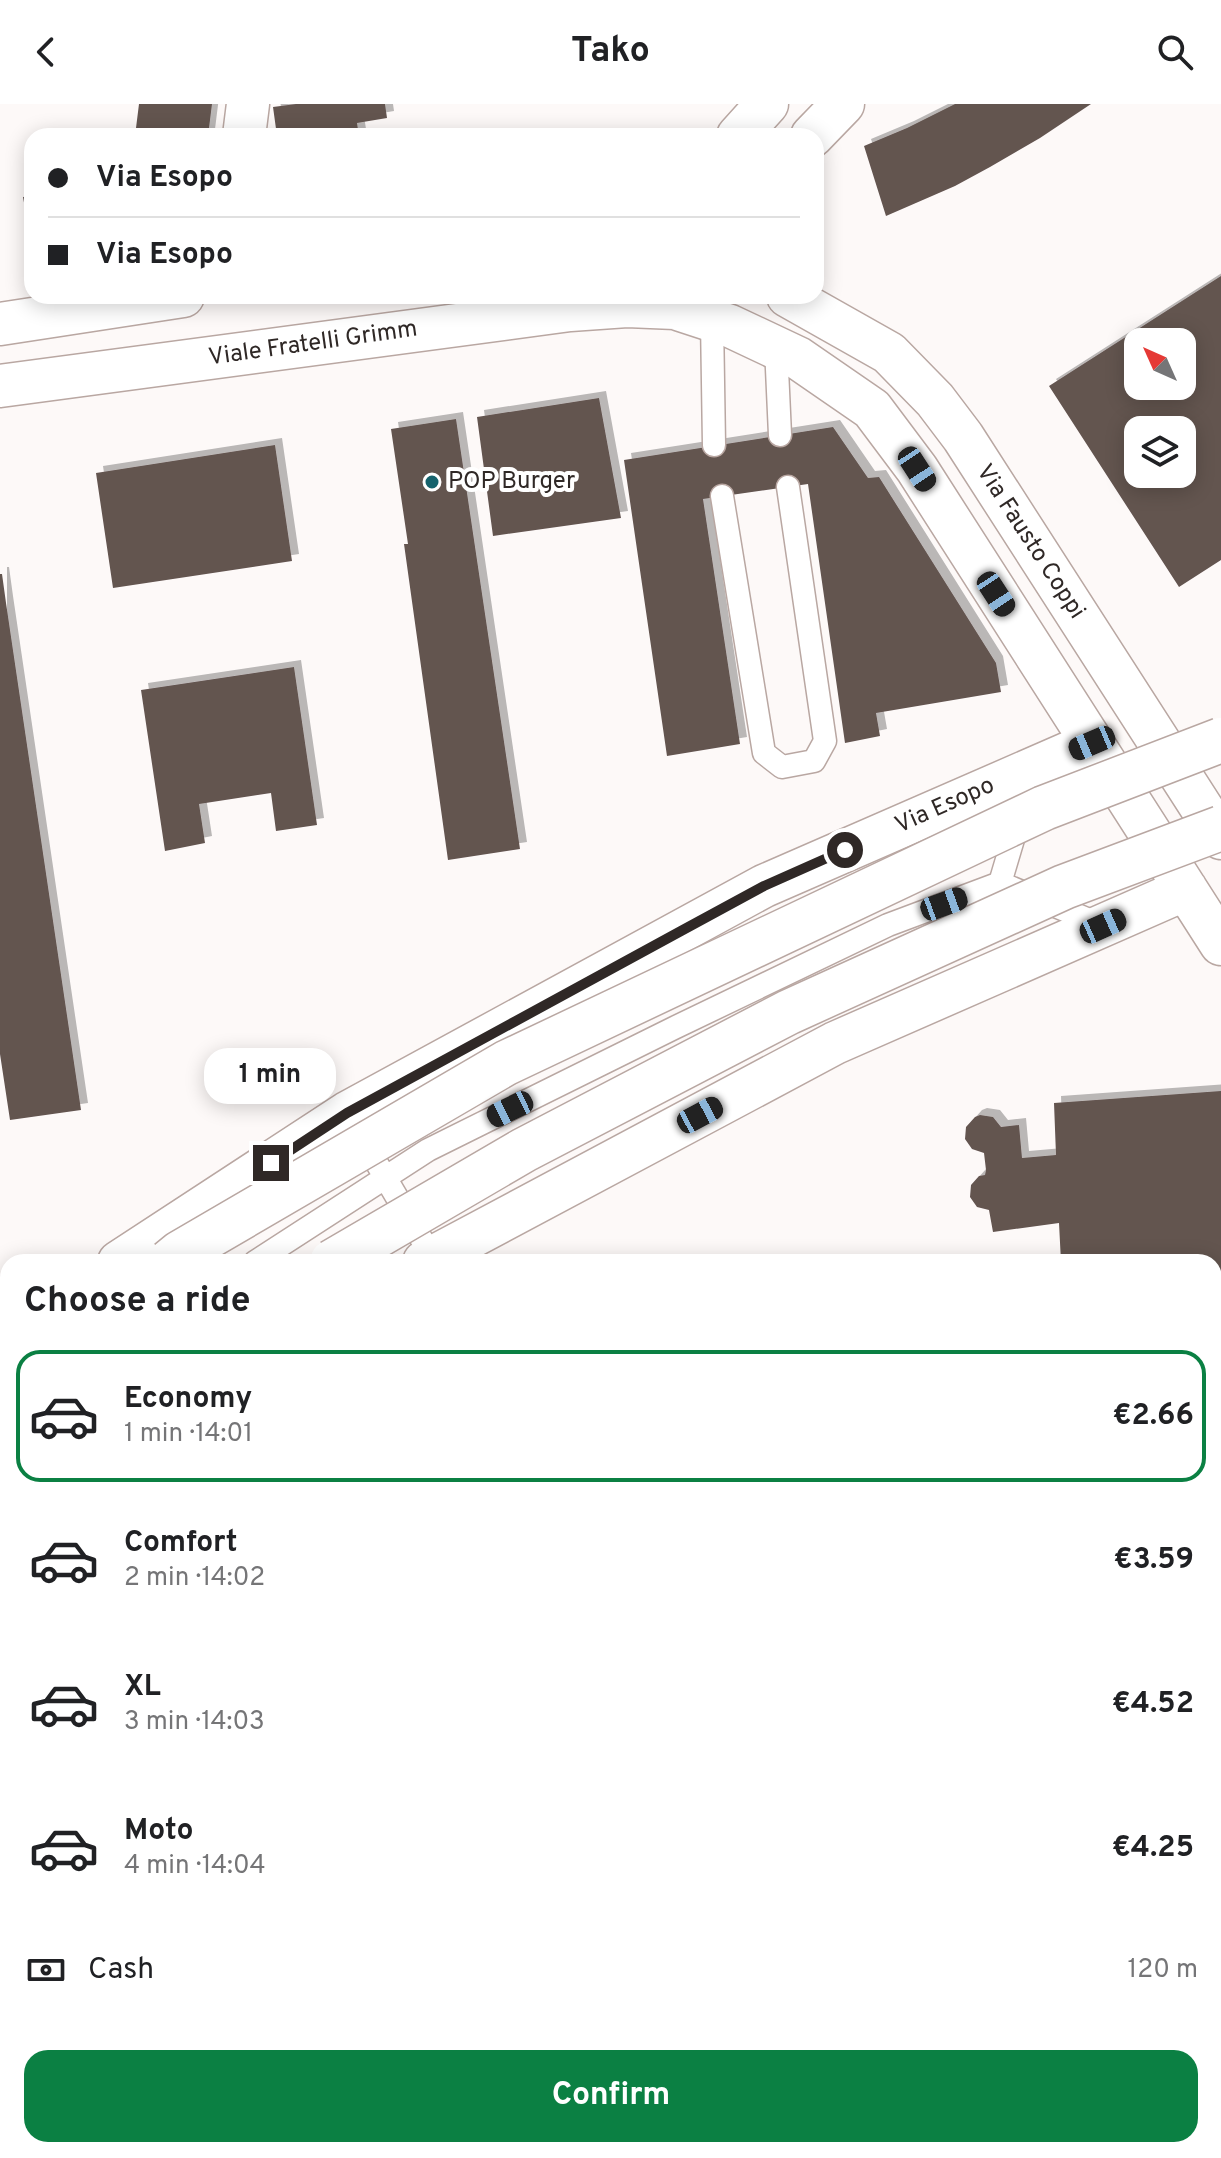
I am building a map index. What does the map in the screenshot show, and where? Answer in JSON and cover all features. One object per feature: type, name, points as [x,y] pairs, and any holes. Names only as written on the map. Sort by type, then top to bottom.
[{"type":"highway","points":[[179,1254],[506,1063],[1044,808],[1221,740]]},
{"type":"highway","points":[[346,1254],[524,1150],[789,1012],[1064,887],[1221,828]]},
{"type":"street","points":[[245,128],[248,104]]},
{"type":"street","points":[[745,128],[767,104]]},
{"type":"street","points":[[820,128],[843,104]]},
{"type":"street","points":[[0,324],[131,304]]},
{"type":"street","name":"Viale Fratelli Grimm","points":[[0,386],[604,304]]},
{"type":"street","points":[[656,304],[730,326],[776,347],[798,358],[872,409],[917,469],[1221,944]]},
{"type":"street","name":"Via Fausto Coppi","points":[[802,304],[889,353],[935,400],[963,437],[1221,838]]},
{"type":"street","name":"Via Esopo","points":[[131,1254],[347,1113],[764,886],[1092,743]]},
{"type":"street","points":[[442,1254],[835,1043],[1186,889]]},
{"type":"lane","points":[[712,320],[714,445]]},
{"type":"lane","points":[[776,347],[780,435]]},
{"type":"lane","points":[[722,496],[764,753],[782,767],[814,761],[825,741],[788,487]]},
{"type":"lane","name":"Via Esopo","points":[[1000,883],[1034,768]]},
{"type":"lane","points":[[267,1254],[428,1150],[888,925],[1000,883],[1103,926]]},
{"type":"lane","points":[[347,1113],[428,1254]]},
{"type":"building","points":[[139,104],[212,104],[209,128],[136,128]]},
{"type":"building","points":[[385,104],[387,118],[357,123],[358,128],[276,128],[273,107]]},
{"type":"building","points":[[955,104],[1091,104],[990,167],[886,216],[864,146]]},
{"type":"building","points":[[1221,276],[1221,560],[1179,587],[1049,386],[1124,338],[1124,400],[1196,400],[1196,328],[1140,328]]},
{"type":"building","points":[[599,398],[621,518],[493,536],[477,417]]},
{"type":"building","points":[[456,419],[520,849],[448,860],[391,429]]},
{"type":"building","points":[[833,427],[868,478],[879,477],[996,663],[1001,692],[876,713],[880,736],[845,743],[808,484],[703,499],[740,744],[667,756],[624,460]]},
{"type":"building","points":[[275,445],[292,561],[113,588],[96,473]]},
{"type":"building","points":[[0,574],[81,1110],[10,1120],[0,1054]]},
{"type":"building","points":[[294,667],[317,825],[276,831],[271,793],[199,804],[205,843],[165,851],[141,690]]},
{"type":"building","points":[[1221,1091],[1221,1254],[1061,1254],[1059,1223],[993,1232],[989,1210],[977,1207],[970,1197],[971,1185],[979,1176],[985,1175],[986,1170],[984,1153],[972,1149],[965,1139],[966,1127],[980,1115],[993,1117],[1001,1127],[1019,1125],[1022,1158],[1056,1155],[1054,1103]]},
{"type":"place","name":"POP Burger","points":[[432,482]]},
{"type":"route","points":[[271,1163],[347,1113],[764,886],[845,850]]}]
